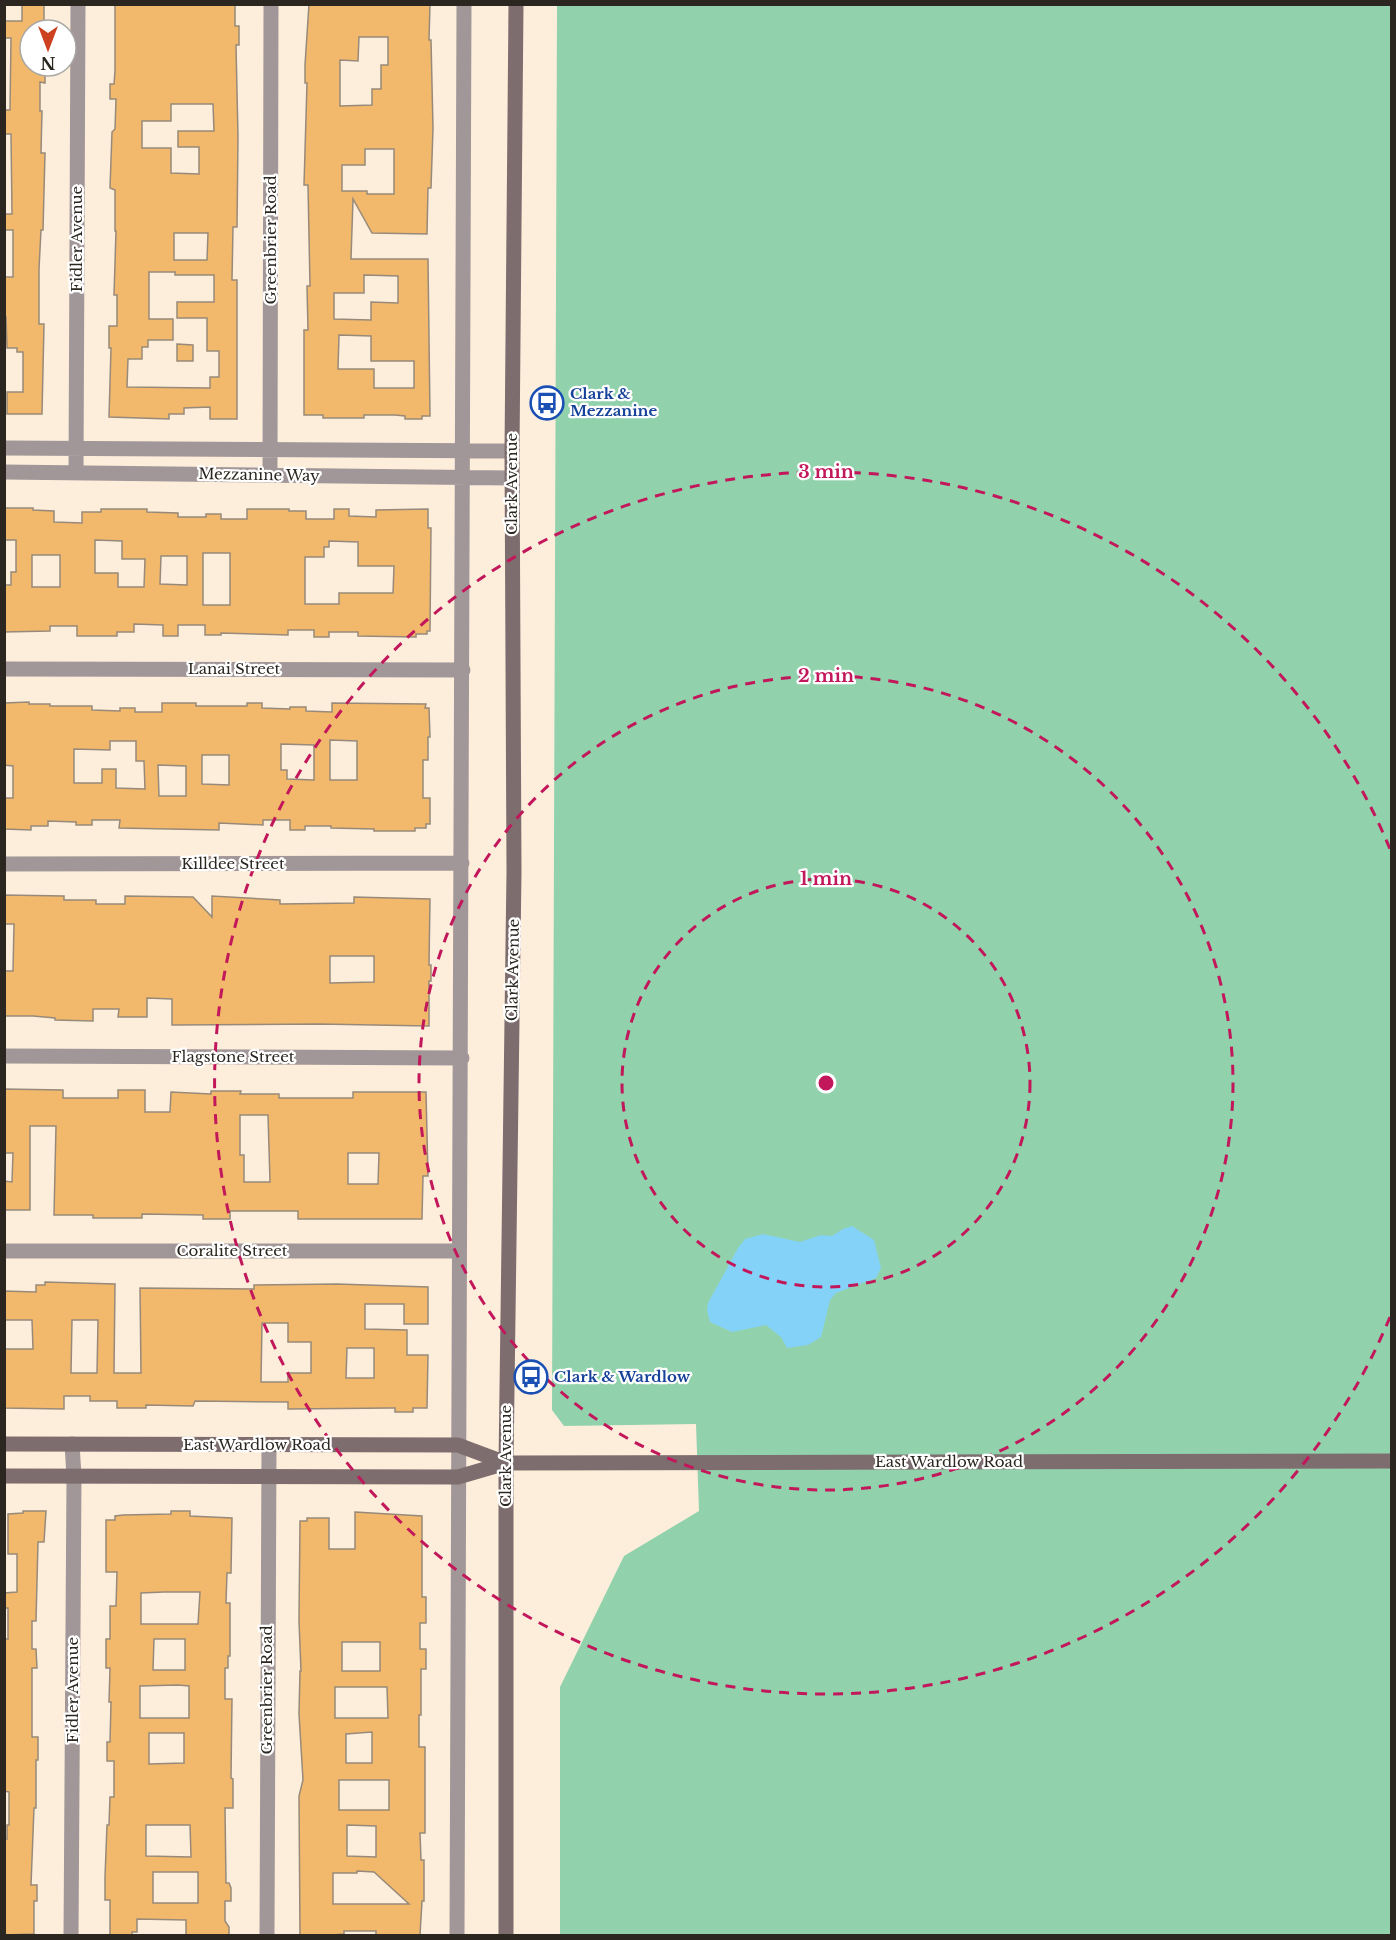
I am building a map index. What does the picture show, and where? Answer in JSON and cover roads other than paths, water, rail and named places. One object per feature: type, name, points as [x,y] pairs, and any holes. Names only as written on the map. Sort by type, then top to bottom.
[{"type":"main road","name":"Clark Avenue","points":[[506,1935],[506,1462],[514,872],[512,452],[516,4]]},
{"type":"main road","name":"East Wardlow Road","points":[[4,1444],[458,1445],[506,1462]]},
{"type":"main road","name":"East Wardlow Road","points":[[4,1476],[458,1477],[506,1462],[1392,1461]]},
{"type":"street","name":"Fidler Avenue","points":[[76,473],[78,4]]},
{"type":"street","name":"Greenbrier Road","points":[[270,475],[271,4]]},
{"type":"street","points":[[457,1935],[459,1251],[462,1058],[464,4]]},
{"type":"street","name":"Mezzanine Way","points":[[4,448],[512,452]]},
{"type":"street","name":"Mezzanine Way","points":[[4,472],[513,478]]},
{"type":"street","name":"Lanai Street","points":[[4,669],[463,670]]},
{"type":"street","name":"Killdee Street","points":[[4,864],[462,863]]},
{"type":"street","name":"Flagstone Street","points":[[4,1056],[462,1058]]},
{"type":"street","name":"Coralite Street","points":[[4,1251],[459,1251]]},
{"type":"street","name":"Fidler Avenue","points":[[71,1935],[74,1476],[72,1444]]},
{"type":"street","name":"Greenbrier Road","points":[[267,1935],[268,1445]]},
{"type":"water","points":[[852,1226],[874,1240],[881,1268],[876,1278],[836,1293],[830,1300],[821,1337],[808,1345],[787,1348],[781,1337],[766,1325],[732,1332],[710,1322],[708,1303],[745,1239],[763,1234],[800,1242],[821,1235],[832,1236]]},
{"type":"place","name":"Clark & Mezzanine","points":[[547,403]]},
{"type":"place","name":"Clark & Wardlow","points":[[531,1377]]}]
